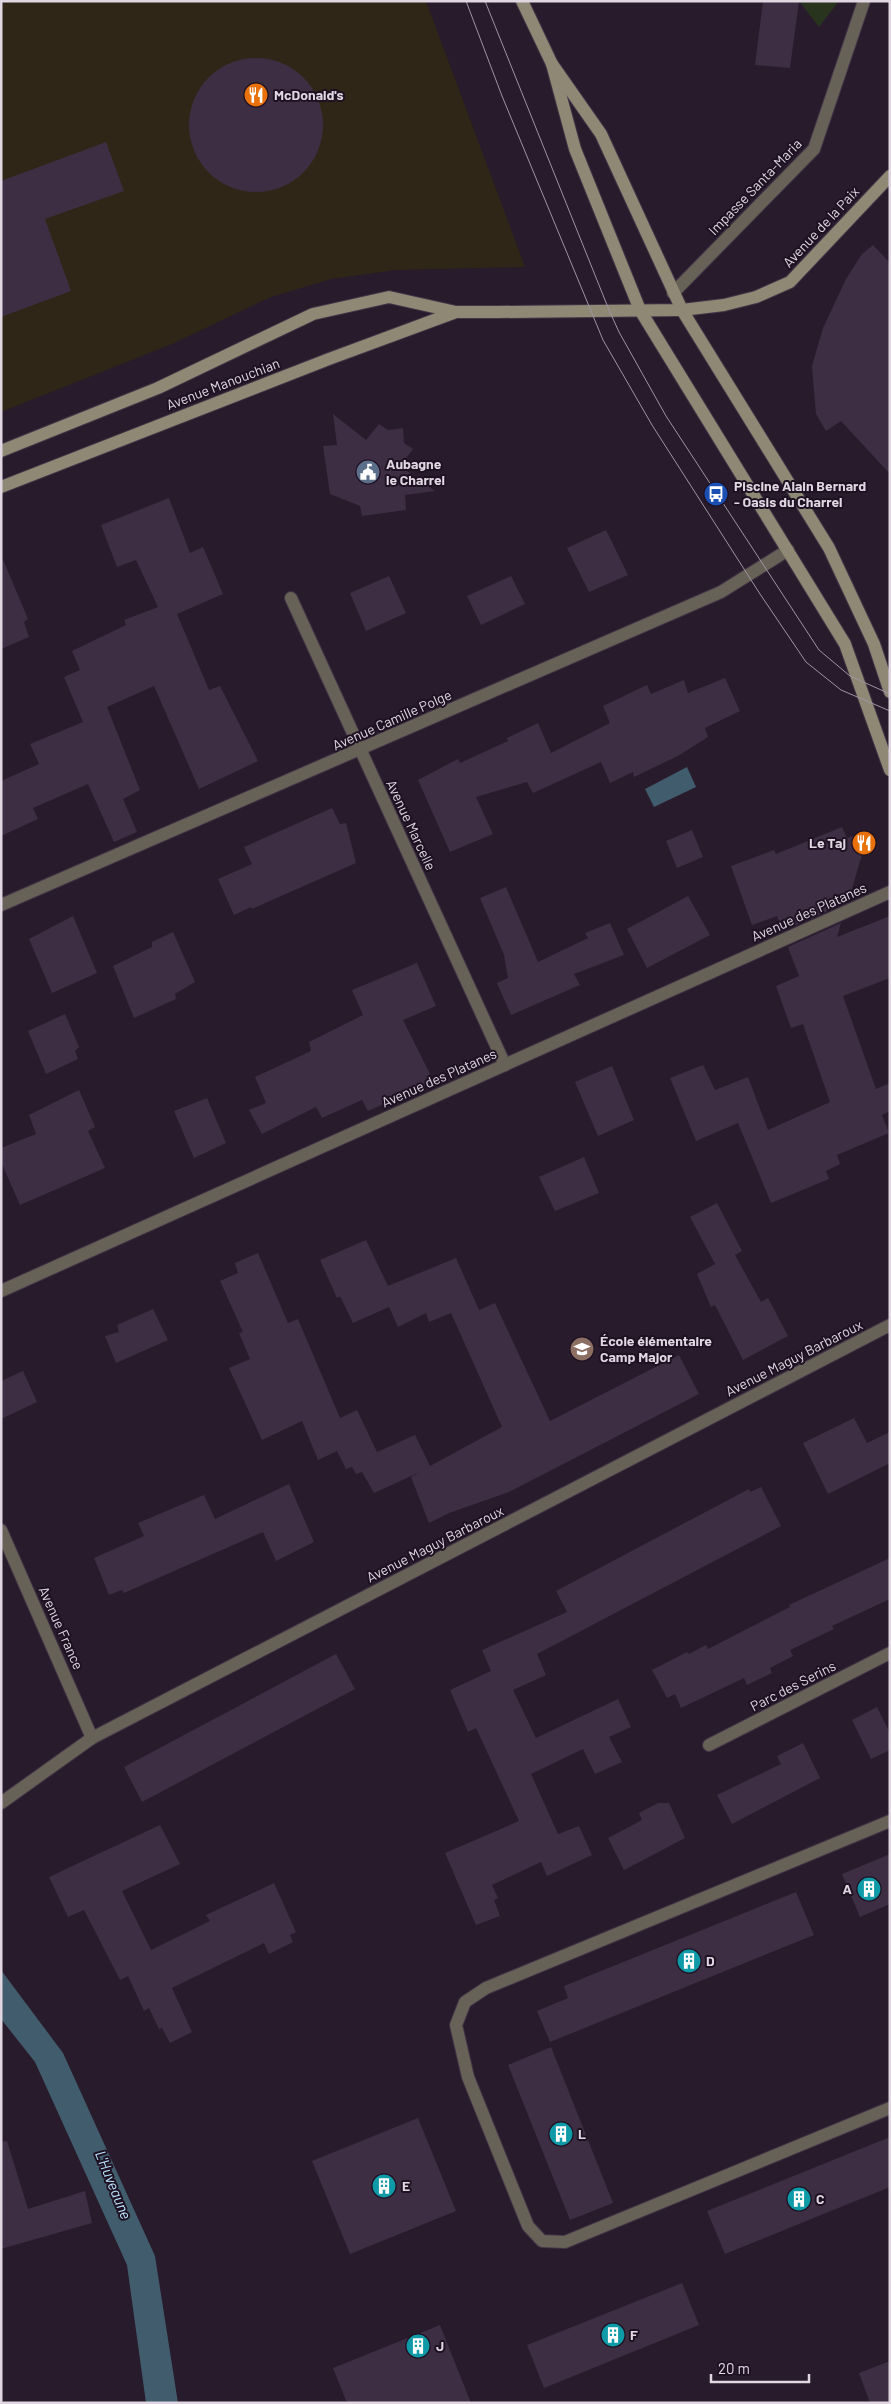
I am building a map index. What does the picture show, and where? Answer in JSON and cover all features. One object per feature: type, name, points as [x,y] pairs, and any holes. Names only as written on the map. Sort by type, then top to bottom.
[{"type":"main road","points":[[522,1],[552,64],[601,134],[682,310],[829,548],[874,644],[890,692]]},
{"type":"main road","points":[[552,64],[575,149],[640,310],[845,644],[890,770]]},
{"type":"main road","name":"Avenue de la Paix","points":[[682,310],[724,305],[756,297],[790,282],[890,176]]},
{"type":"main road","name":"Avenue Manouchian","points":[[1,451],[158,388],[313,314],[389,298],[456,312],[682,310]]},
{"type":"main road","name":"Avenue Manouchian","points":[[1,487],[329,359],[456,312]]},
{"type":"street","name":"Impasse Santa-Maria","points":[[673,293],[814,149],[864,1]]},
{"type":"street","name":"Avenue Camille Polge","points":[[1,905],[721,592],[788,550]]},
{"type":"street","name":"Avenue Marcelle","points":[[291,598],[505,1065]]},
{"type":"street","name":"Avenue des Platanes","points":[[1,1291],[890,892]]},
{"type":"street","name":"Avenue Maguy Barbaroux","points":[[1,1803],[92,1738],[890,1326]]},
{"type":"street","name":"Avenue France","points":[[1,1530],[92,1738]]},
{"type":"street","name":"Parc des Serins","points":[[709,1745],[890,1653]]},
{"type":"street","points":[[890,1822],[486,1988],[465,2002],[456,2025],[468,2077],[528,2226],[542,2241],[565,2242],[890,2108]]},
{"type":"shaded area","points":[[1,1],[426,1],[525,267],[396,270],[331,279],[271,297],[172,344],[1,412]]},
{"type":"green space","points":[[799,1],[839,1],[819,27]]},
{"type":"water","points":[[687,767],[696,787],[654,807],[645,789]]},
{"type":"water","name":"L'Huveaune","points":[[1,1970],[63,2053],[155,2256],[178,2403],[146,2403],[127,2265],[35,2062],[1,2019]]},
{"type":"building","points":[[763,1],[799,1],[790,68],[755,65]]},
{"type":"building","points":[[256,58],[282,63],[304,77],[318,99],[323,125],[318,151],[304,173],[282,187],[256,192],[230,187],[208,173],[194,151],[189,125],[194,99],[208,77],[230,63]]},
{"type":"building","points":[[106,142],[124,191],[45,219],[71,291],[1,317],[1,181]]},
{"type":"building","points":[[873,245],[890,263],[890,474],[841,421],[826,431],[816,414],[812,366],[823,328],[846,279],[862,254]]},
{"type":"building","name":"Aubagne le Charrel","points":[[333,414],[366,440],[379,424],[388,430],[403,428],[404,443],[413,449],[400,466],[435,491],[405,495],[406,510],[362,516],[360,506],[330,494],[323,446],[337,445]]},
{"type":"building","points":[[169,498],[190,553],[203,547],[223,594],[177,614],[209,690],[220,686],[258,761],[199,789],[154,686],[107,707],[140,790],[123,799],[137,832],[114,842],[88,784],[33,808],[38,819],[1,836],[1,781],[39,764],[30,744],[83,722],[64,677],[80,670],[72,651],[126,625],[124,620],[158,607],[136,560],[117,567],[101,525]]},
{"type":"building","points":[[606,530],[628,575],[589,592],[567,548]]},
{"type":"building","points":[[1,555],[28,619],[24,622],[29,637],[1,649]]},
{"type":"building","points":[[389,576],[406,613],[366,631],[350,593]]},
{"type":"building","points":[[511,576],[525,604],[481,625],[467,596]]},
{"type":"building","points":[[725,678],[740,711],[705,728],[708,737],[678,756],[634,777],[633,772],[610,783],[601,762],[533,793],[527,782],[476,797],[493,834],[450,852],[418,780],[458,759],[460,763],[508,741],[507,738],[538,723],[551,753],[610,723],[603,706],[647,685],[651,694],[684,680],[688,693]]},
{"type":"building","points":[[332,808],[340,824],[346,823],[356,863],[252,909],[251,907],[234,915],[218,879],[252,864],[244,847]]},
{"type":"building","points":[[842,827],[847,838],[869,831],[848,902],[782,931],[777,916],[752,925],[731,866],[774,850],[776,854]]},
{"type":"building","points":[[692,830],[703,857],[677,868],[666,841]]},
{"type":"building","points":[[506,887],[538,962],[588,938],[585,933],[610,923],[624,955],[574,974],[580,985],[511,1015],[497,983],[508,978],[504,955],[480,898]]},
{"type":"building","points":[[688,896],[710,935],[647,968],[627,929]]},
{"type":"building","points":[[73,916],[97,973],[52,993],[29,939]]},
{"type":"building","points":[[890,916],[890,978],[843,996],[876,1089],[890,1083],[890,1111],[882,1115],[889,1133],[837,1155],[840,1164],[826,1171],[829,1179],[771,1203],[738,1123],[696,1141],[670,1078],[703,1065],[715,1090],[748,1077],[768,1130],[830,1102],[803,1024],[791,1028],[776,986],[799,976],[788,947],[841,923],[837,937]]},
{"type":"building","points":[[173,932],[195,982],[175,994],[176,999],[134,1018],[113,966],[152,947],[152,942]]},
{"type":"building","points":[[417,963],[436,1006],[403,1020],[434,1082],[368,1111],[362,1100],[322,1118],[316,1107],[262,1134],[249,1110],[266,1103],[255,1077],[311,1051],[309,1042],[363,1015],[352,990]]},
{"type":"building","points":[[65,1014],[79,1047],[75,1051],[78,1059],[46,1074],[28,1031]]},
{"type":"building","points":[[612,1066],[634,1120],[598,1136],[575,1082]]},
{"type":"building","points":[[79,1090],[95,1127],[88,1131],[105,1168],[20,1205],[1,1162],[1,1148],[36,1134],[29,1115]]},
{"type":"building","points":[[207,1098],[226,1143],[194,1158],[174,1111]]},
{"type":"building","points":[[584,1157],[599,1193],[555,1211],[539,1177]]},
{"type":"building","points":[[717,1203],[742,1251],[735,1255],[761,1302],[768,1298],[788,1336],[743,1360],[715,1305],[711,1307],[697,1274],[715,1264],[690,1217]]},
{"type":"building","points":[[366,1240],[388,1286],[456,1258],[479,1310],[495,1303],[550,1421],[679,1355],[699,1394],[509,1492],[449,1513],[429,1523],[411,1477],[420,1472],[374,1493],[362,1472],[356,1474],[352,1467],[346,1469],[337,1451],[318,1460],[302,1421],[262,1440],[229,1368],[250,1359],[239,1333],[243,1332],[220,1281],[238,1273],[235,1263],[258,1253],[288,1323],[298,1319],[340,1418],[357,1410],[377,1452],[415,1435],[430,1466],[502,1427],[451,1313],[429,1322],[426,1313],[398,1327],[389,1307],[353,1323],[340,1296],[337,1298],[320,1260]]},
{"type":"building","points":[[153,1309],[168,1340],[116,1363],[105,1336],[119,1332],[117,1325]]},
{"type":"building","points":[[23,1371],[37,1402],[1,1419],[1,1381]]},
{"type":"building","points":[[854,1418],[867,1443],[890,1432],[890,1463],[828,1494],[803,1443]]},
{"type":"building","points":[[289,1484],[314,1542],[276,1561],[263,1532],[124,1593],[122,1590],[109,1595],[94,1558],[144,1536],[138,1523],[204,1495],[215,1519]]},
{"type":"building","points":[[761,1487],[781,1526],[537,1654],[546,1675],[513,1690],[536,1738],[618,1699],[631,1727],[609,1737],[622,1762],[595,1774],[583,1749],[531,1774],[558,1834],[579,1826],[592,1855],[547,1876],[541,1862],[492,1885],[498,1898],[494,1900],[500,1916],[476,1925],[445,1853],[519,1821],[476,1728],[468,1732],[450,1690],[491,1671],[482,1650],[567,1612],[556,1591],[749,1489],[750,1492]]},
{"type":"building","points":[[890,1558],[890,1599],[832,1626],[834,1629],[790,1650],[793,1656],[770,1668],[772,1673],[747,1685],[744,1678],[681,1708],[675,1694],[667,1698],[652,1670],[687,1652],[689,1654],[706,1645],[708,1649],[790,1607],[789,1605]]},
{"type":"building","points":[[336,1654],[355,1689],[142,1802],[124,1767]]},
{"type":"building","points":[[877,1707],[890,1733],[890,1750],[871,1759],[852,1720]]},
{"type":"building","points":[[803,1743],[820,1778],[732,1824],[717,1795],[781,1764],[777,1756]]},
{"type":"building","points":[[658,1803],[669,1803],[685,1838],[624,1870],[608,1838],[642,1820],[639,1813]]},
{"type":"building","points":[[160,1825],[180,1864],[122,1891],[151,1950],[210,1921],[206,1915],[274,1883],[296,1932],[290,1935],[293,1942],[269,1954],[264,1943],[172,1988],[192,2032],[170,2043],[162,2028],[159,2029],[149,2008],[144,2011],[128,1976],[120,1980],[84,1910],[68,1917],[49,1877]]},
{"type":"building","name":"A","points":[[890,1854],[890,1904],[860,1917],[842,1874]]},
{"type":"building","name":"D","points":[[796,1892],[814,1935],[550,2042],[537,2011],[568,1998],[564,1986]]},
{"type":"building","name":"L","points":[[551,2047],[613,2203],[570,2220],[508,2065]]},
{"type":"building","name":"E","points":[[418,2118],[456,2211],[350,2254],[312,2161]]},
{"type":"building","name":"C","points":[[890,2137],[890,2187],[725,2254],[707,2211]]},
{"type":"building","points":[[7,2141],[28,2209],[85,2191],[92,2223],[1,2249],[1,2142]]},
{"type":"building","name":"F","points":[[682,2283],[699,2325],[544,2388],[527,2345]]},
{"type":"building","name":"J","points":[[440,2325],[471,2403],[347,2403],[333,2368]]},
{"type":"building","points":[[890,2361],[890,2403],[870,2403],[859,2373]]},
{"type":"tram line","points":[[466,1],[502,96],[603,340],[652,425],[760,594],[806,662],[841,690],[890,711]]},
{"type":"tram line","points":[[485,1],[609,310],[619,332],[666,416],[819,650],[850,676],[890,694]]},
{"type":"place","name":"McDonald's","points":[[256,95]]},
{"type":"place","name":"Aubagne le Charrel","points":[[368,472]]},
{"type":"place","name":"Piscine Alain Bernard - Oasis du Charrel","points":[[716,494]]},
{"type":"place","name":"Le Taj","points":[[864,843]]},
{"type":"place","name":"École élémentaire Camp Major","points":[[582,1349]]},
{"type":"place","name":"A","points":[[869,1889]]},
{"type":"place","name":"D","points":[[689,1961]]},
{"type":"place","name":"L","points":[[561,2134]]},
{"type":"place","name":"E","points":[[384,2186]]},
{"type":"place","name":"C","points":[[799,2199]]},
{"type":"place","name":"F","points":[[613,2335]]},
{"type":"place","name":"J","points":[[418,2346]]}]
